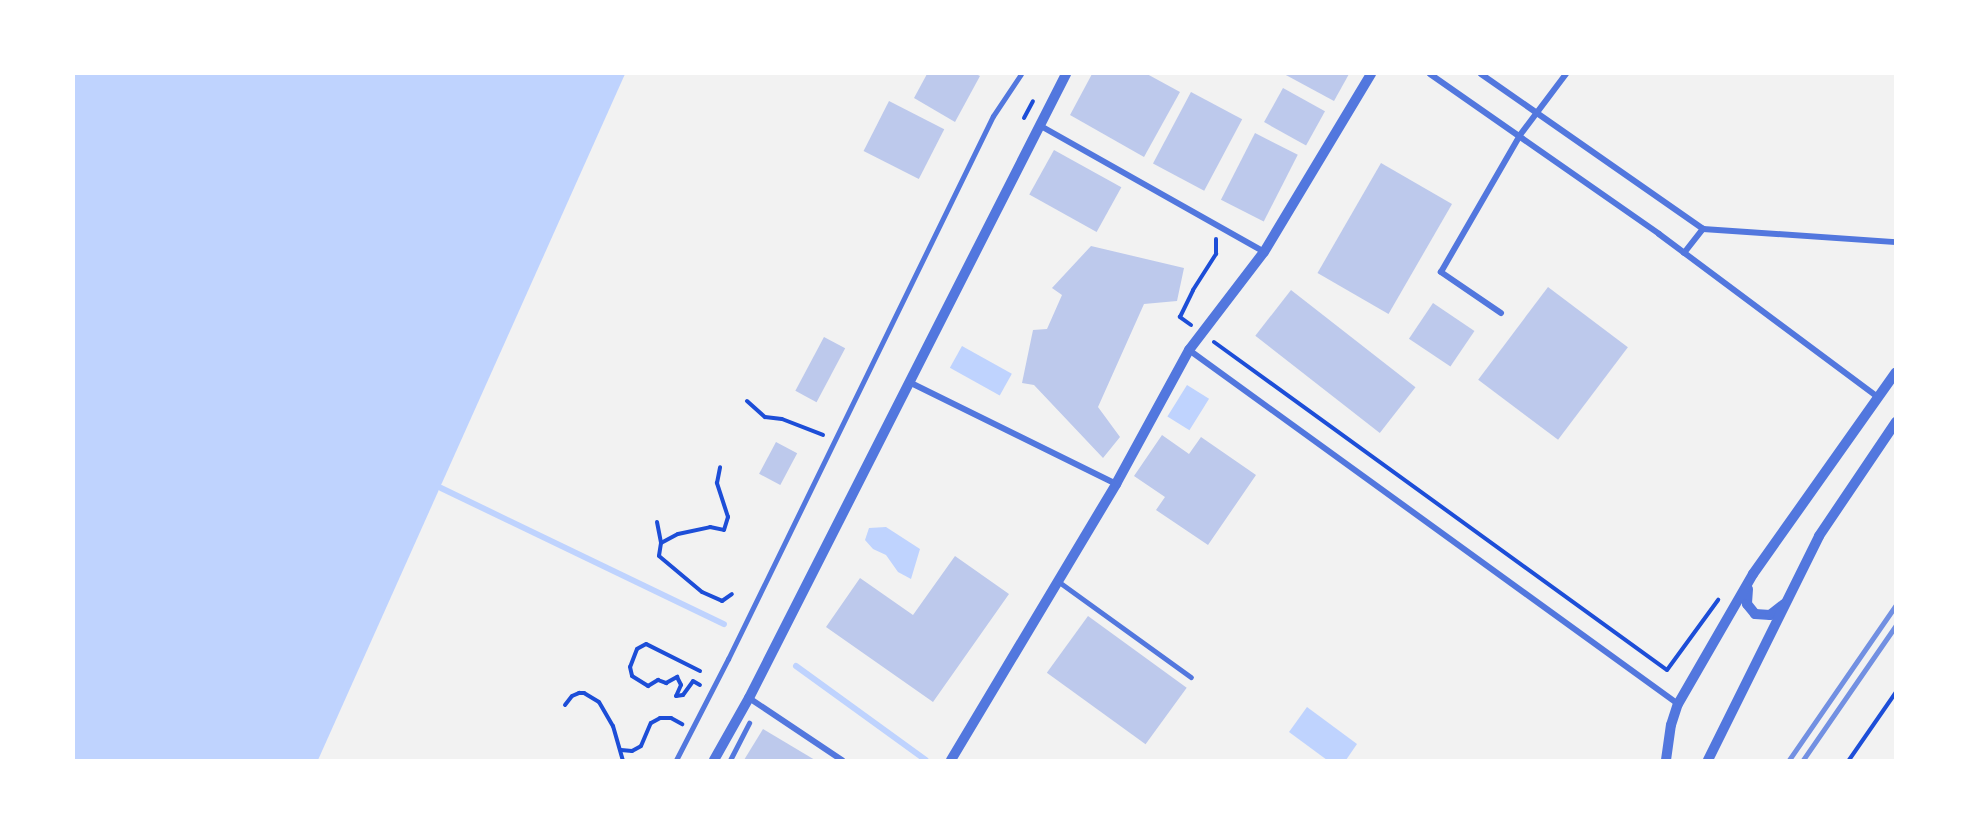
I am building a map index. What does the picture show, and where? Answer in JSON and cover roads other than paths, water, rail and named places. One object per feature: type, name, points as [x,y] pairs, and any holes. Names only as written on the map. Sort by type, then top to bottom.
[{"type":"street","points":[[676,760],[751,613],[993,116],[1021,74]]},
{"type":"street","points":[[714,760],[749,698],[1066,74]]},
{"type":"street","points":[[951,760],[1116,484],[1189,350],[1264,252],[1371,74]]},
{"type":"street","points":[[1430,74],[1520,135],[1684,253],[1878,397]]},
{"type":"street","points":[[1481,74],[1538,111],[1703,229],[1896,242]]},
{"type":"street","points":[[1501,313],[1441,272],[1520,135],[1566,74]]},
{"type":"street","points":[[1039,125],[1264,252]]},
{"type":"street","points":[[1684,253],[1703,229]]},
{"type":"street","points":[[1189,350],[1678,704]]},
{"type":"street","points":[[1666,760],[1671,725],[1678,704],[1754,574],[1896,372]]},
{"type":"street","points":[[909,382],[1116,484]]},
{"type":"street","points":[[1708,760],[1819,536],[1896,422]]},
{"type":"street","points":[[1754,574],[1746,599],[1752,612],[1759,616],[1770,615],[1788,600]]},
{"type":"street","points":[[749,698],[842,760]]},
{"type":"street","points":[[730,760],[749,723]]},
{"type":"lane","points":[[1058,581],[1191,678]]},
{"type":"water","points":[[74,74],[625,74],[318,760],[74,760]]},
{"type":"water","points":[[962,346],[1012,374],[1000,395],[950,368]]},
{"type":"water","points":[[1187,385],[1209,399],[1189,430],[1167,416]]},
{"type":"water","points":[[886,527],[920,549],[911,579],[898,572],[886,555],[873,549],[865,540],[869,528]]},
{"type":"water","points":[[1307,707],[1357,744],[1346,760],[1327,760],[1289,732]]},
{"type":"waterway","points":[[441,488],[724,624]]},
{"type":"waterway","points":[[796,666],[926,760]]},
{"type":"railway","points":[[1789,760],[1896,605]]},
{"type":"railway","points":[[1803,760],[1896,625]]}]
